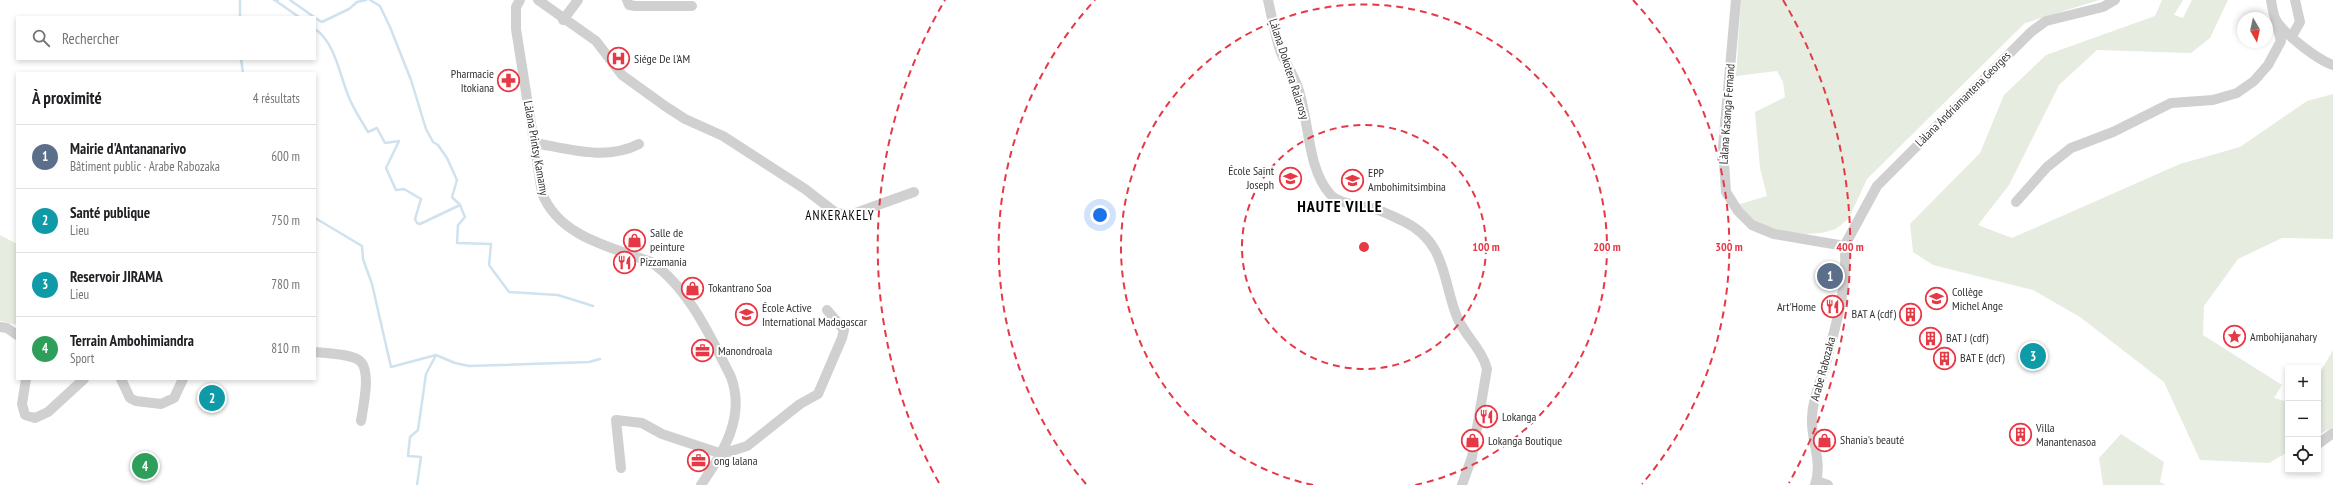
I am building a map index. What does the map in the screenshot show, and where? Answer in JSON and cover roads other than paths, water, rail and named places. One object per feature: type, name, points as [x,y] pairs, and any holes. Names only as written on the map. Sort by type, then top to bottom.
[{"type":"street","name":"Làlana Printsy Kamamy","points":[[520,0],[516,7],[516,29],[542,193],[553,214],[581,236],[651,262],[659,268],[687,300],[735,387],[736,410],[734,424],[722,454],[701,485]]},
{"type":"street","points":[[538,0],[563,20],[596,41],[622,75],[665,106],[685,119],[729,140],[805,189],[836,213],[850,215],[914,192]]},
{"type":"street","points":[[563,20],[578,0]]},
{"type":"street","points":[[627,0],[629,5],[635,6],[692,6]]},
{"type":"street","name":"Làlana Dokotera Ralarosy","points":[[1268,0],[1281,53],[1297,85],[1307,118],[1319,179],[1331,195],[1343,201],[1376,209],[1405,222],[1421,233],[1436,251],[1446,272],[1458,318],[1484,357],[1487,369],[1472,457],[1462,485]]},
{"type":"street","name":"Làlana Kasanga Fernand","points":[[1736,0],[1722,147],[1726,192],[1738,211],[1752,225],[1774,234],[1844,247]]},
{"type":"street","name":"Làlana Andriamantena Georges","points":[[1844,247],[1877,186],[2030,32],[2046,21],[2104,7],[2115,0]]},
{"type":"street","points":[[2016,202],[2047,167],[2071,148],[2112,132],[2171,103],[2226,97],[2237,93],[2254,81],[2268,65],[2281,41],[2271,0]]},
{"type":"street","points":[[2292,36],[2300,22],[2295,0]]},
{"type":"street","points":[[2275,19],[2292,36],[2324,62],[2333,66]]},
{"type":"street","points":[[535,143],[596,154],[630,148],[639,144]]},
{"type":"street","name":"Arabe Rabozaka","points":[[1816,483],[1818,456],[1812,416],[1816,390],[1826,364],[1845,289],[1844,247]]},
{"type":"street","points":[[620,468],[616,420],[642,423],[662,434],[722,454],[747,446],[800,404],[818,394],[844,330],[828,310]]},
{"type":"street","points":[[0,327],[7,328],[16,334]]},
{"type":"street","points":[[316,352],[350,357],[360,361],[365,369],[366,390],[361,420]]},
{"type":"street","points":[[26,380],[22,408],[26,415],[35,418],[48,412],[83,380]]},
{"type":"street","points":[[121,380],[130,398],[136,401],[161,404],[174,398],[183,380]]},
{"type":"street","points":[[2321,442],[2333,433]]},
{"type":"street","points":[[1816,483],[1828,485]]},
{"type":"waterway","points":[[240,0],[240,16]]},
{"type":"waterway","points":[[290,0],[313,16]]},
{"type":"waterway","points":[[316,19],[322,22],[349,9],[357,2],[366,0]]},
{"type":"waterway","points":[[370,0],[380,6],[411,80],[426,129],[433,142],[438,145],[447,158],[457,180],[452,197],[460,205],[465,217],[458,225],[457,243],[491,244],[489,265],[509,292],[558,295],[593,306]]},
{"type":"waterway","points":[[276,1],[298,16]]},
{"type":"waterway","points":[[316,30],[322,35],[333,52],[346,91],[368,132],[377,128],[385,143],[399,141],[386,168],[396,190],[404,189],[421,199],[415,219],[417,223],[420,224],[460,205]]},
{"type":"waterway","points":[[241,60],[243,72]]},
{"type":"waterway","points":[[316,219],[362,246],[363,259],[372,284],[391,367],[436,355],[426,374],[418,430],[410,437],[408,456],[421,457],[417,485]]},
{"type":"waterway","points":[[436,355],[455,363],[469,366],[589,362],[600,359]]},
{"type":"place","name":"Siége De l'AM","points":[[618,59]]},
{"type":"place","name":"Pharmacie Itokiana","points":[[509,81]]},
{"type":"place","name":"École Saint Joseph","points":[[1290,178]]},
{"type":"place","name":"EPP Ambohimitsimbina","points":[[1352,180]]},
{"type":"place","name":"Salle de peinture","points":[[635,240]]},
{"type":"place","name":"Pizzamania","points":[[625,262]]},
{"type":"place","name":"Mairie d'Antananarivo","points":[[1830,276]]},
{"type":"place","name":"Tokantrano Soa","points":[[692,288]]},
{"type":"place","name":"Collège Michel Ange","points":[[1937,299]]},
{"type":"place","name":"Art'Home","points":[[1832,307]]},
{"type":"place","name":"BAT A (cdf)","points":[[1911,314]]},
{"type":"place","name":"École Active International Madagascar","points":[[746,315]]},
{"type":"place","name":"Ambohijanahary","points":[[2235,337]]},
{"type":"place","name":"BAT J (cdf)","points":[[1931,338]]},
{"type":"place","name":"Manondroala","points":[[703,351]]},
{"type":"place","name":"Reservoir JIRAMA","points":[[2033,356]]},
{"type":"place","name":"BAT E (dcf)","points":[[1944,358]]},
{"type":"place","name":"Santé publique","points":[[212,398]]},
{"type":"place","name":"Lokanga","points":[[1486,417]]},
{"type":"place","name":"Villa Manantenasoa","points":[[2021,435]]},
{"type":"place","name":"Shania's beauté","points":[[1824,440]]},
{"type":"place","name":"Lokanga Boutique","points":[[1472,441]]},
{"type":"place","name":"ong lalana","points":[[699,461]]},
{"type":"place","name":"Terrain Ambohimiandra","points":[[145,466]]},
{"type":"district","name":"HAUTE VILLE","points":[[1340,206]]},
{"type":"district","name":"ANKERAKELY","points":[[840,215]]}]
